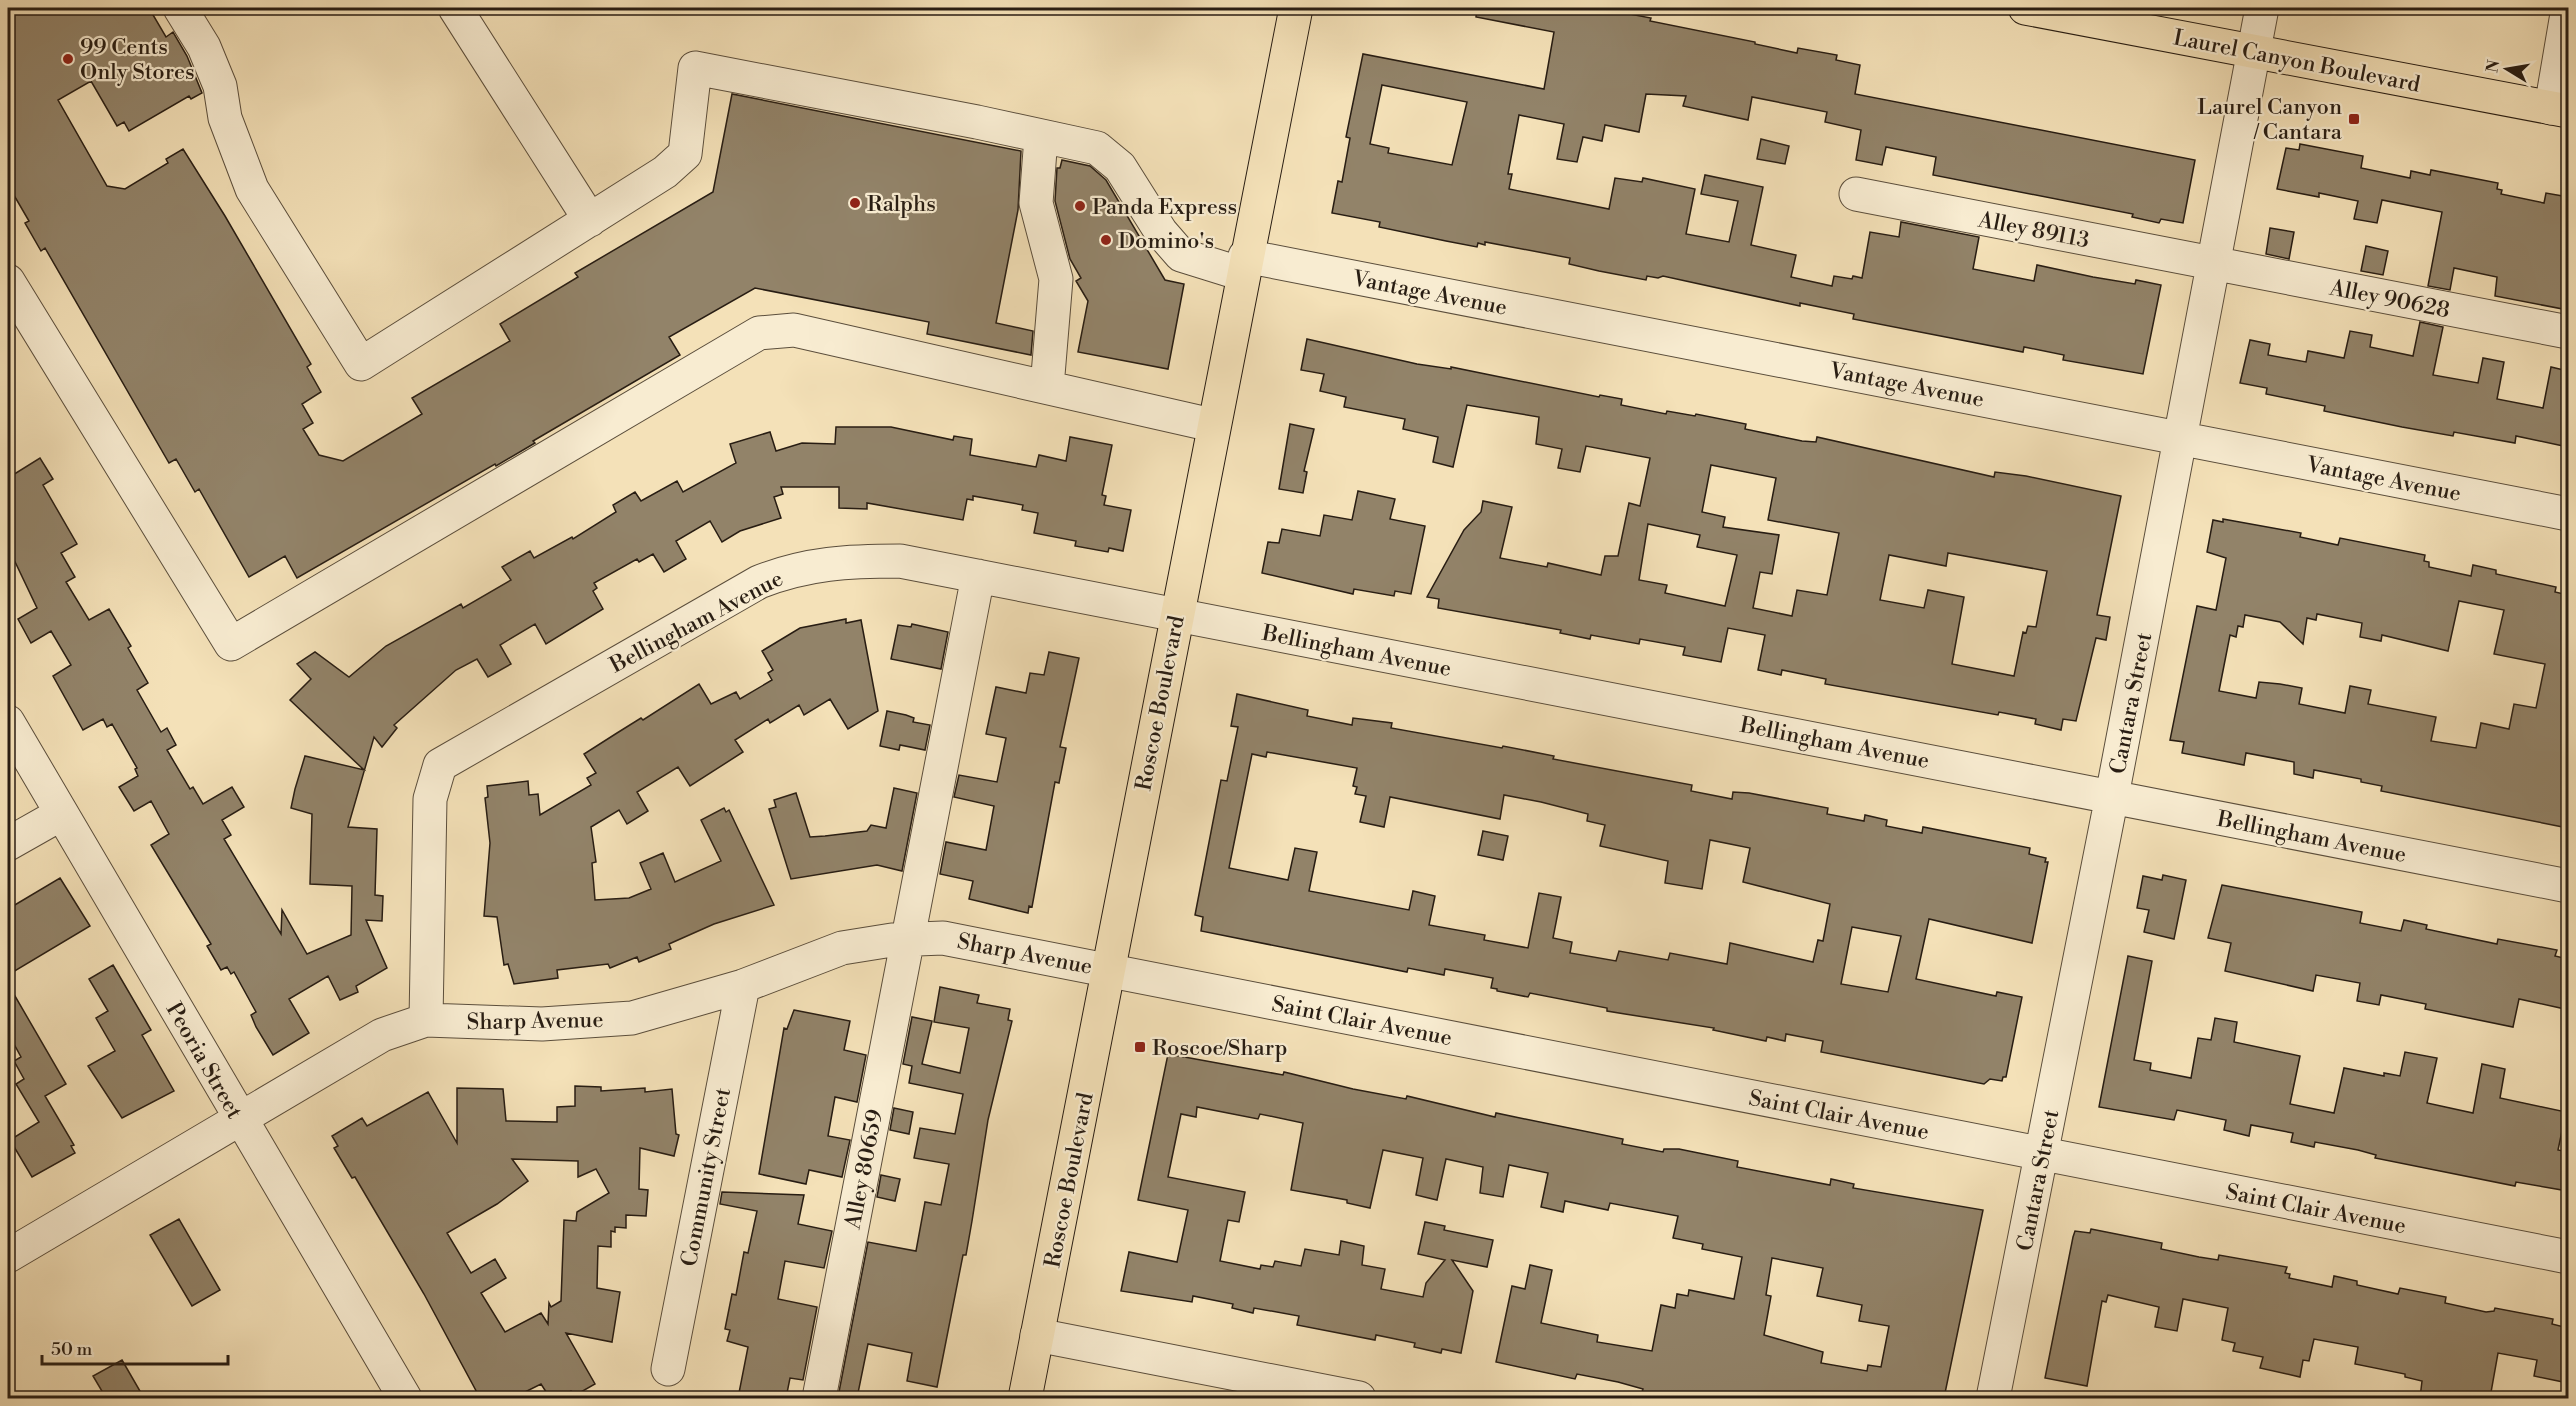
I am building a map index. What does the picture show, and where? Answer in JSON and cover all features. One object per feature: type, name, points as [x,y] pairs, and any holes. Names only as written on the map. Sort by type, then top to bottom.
[{"type":"main road","name":"Roscoe Boulevard","points":[[1025,1398],[1110,970],[1212,425],[1296,8]]},
{"type":"main road","name":"Laurel Canyon Boulevard","points":[[2025,8],[2560,110]]},
{"type":"street","points":[[180,8],[204,47],[220,86],[225,118],[252,189],[361,364],[590,220],[455,8]]},
{"type":"street","name":"Cantara Street","points":[[1993,1398],[2043,1154],[2262,8]]},
{"type":"street","points":[[2560,110],[2568,8]]},
{"type":"street","name":"Vantage Avenue","points":[[590,220],[665,172],[685,154],[695,68],[1097,148],[1120,167],[1161,232],[1180,255],[2179,437],[2568,514]]},
{"type":"street","points":[[1041,137],[1036,203],[1056,279],[1047,387]]},
{"type":"street","name":"Alley 89113","points":[[1856,194],[2212,264]]},
{"type":"street","name":"Alley 90628","points":[[2212,264],[2568,332]]},
{"type":"street","points":[[8,281],[231,644],[759,333],[794,330],[1212,425]]},
{"type":"street","name":"Bellingham Avenue","points":[[426,1020],[430,799],[440,765],[759,582],[791,570],[831,562],[900,561],[2568,886]]},
{"type":"street","name":"Alley 80659","points":[[819,1398],[978,576]]},
{"type":"street","name":"Peoria Street","points":[[8,722],[405,1398]]},
{"type":"street","points":[[8,844],[61,814]]},
{"type":"street","name":"Sharp Avenue","points":[[8,1256],[382,1035],[426,1020],[542,1024],[632,1018],[743,986],[842,948],[907,939],[943,938],[1110,970]]},
{"type":"street","name":"Saint Clair Avenue","points":[[1110,970],[2568,1257]]},
{"type":"street","name":"Community Street","points":[[668,1369],[743,986]]},
{"type":"street","points":[[1037,1335],[1234,1386],[1359,1398]]},
{"type":"building","points":[[8,8],[149,8],[166,37],[173,32],[187,56],[202,93],[191,99],[189,96],[129,131],[124,122],[117,126],[91,81],[58,100],[107,186],[125,189],[168,163],[166,159],[183,149],[225,216],[311,364],[307,367],[321,392],[302,404],[313,423],[303,429],[319,455],[343,461],[422,414],[412,398],[510,341],[500,324],[578,277],[575,273],[713,192],[732,94],[1021,151],[1018,210],[996,323],[1033,331],[1031,355],[927,334],[929,322],[755,288],[669,337],[680,355],[533,441],[535,443],[496,466],[495,464],[297,578],[285,556],[249,577],[199,489],[195,492],[176,459],[169,463],[45,248],[41,251],[25,223],[29,221],[8,185]]},
{"type":"building","points":[[1477,8],[1608,8],[1608,10],[1651,18],[1650,21],[1755,42],[1755,44],[1797,53],[1798,48],[1837,55],[1836,60],[1860,65],[1855,94],[2195,160],[2183,223],[2161,219],[2159,223],[2132,217],[2133,214],[1933,175],[1936,157],[1886,147],[1882,165],[1856,160],[1861,130],[1825,122],[1827,112],[1752,97],[1748,120],[1683,106],[1686,96],[1646,94],[1639,132],[1605,125],[1602,141],[1583,137],[1577,162],[1557,159],[1564,124],[1519,115],[1508,174],[1512,174],[1509,189],[1609,209],[1615,178],[1642,182],[1643,178],[1695,189],[1686,234],[1729,242],[1738,201],[1701,194],[1705,175],[1763,187],[1751,245],[1796,255],[1791,277],[1832,286],[1834,276],[1862,278],[1870,232],[1899,237],[1901,222],[1979,237],[1973,269],[2034,281],[2037,265],[2135,284],[2136,280],[2161,285],[2143,374],[2063,360],[2064,355],[2024,347],[2023,352],[1853,319],[1854,314],[1800,303],[1800,306],[1663,276],[1658,278],[1647,276],[1646,280],[1599,271],[1569,264],[1570,258],[1485,242],[1485,245],[1478,243],[1477,247],[1446,241],[1379,227],[1380,222],[1332,213],[1338,181],[1342,182],[1350,138],[1346,137],[1363,54],[1544,89],[1554,32],[1476,17]],"holes":[[[1382,85],[1467,102],[1452,165],[1388,153],[1389,148],[1370,144]]]},
{"type":"building","points":[[1761,139],[1789,146],[1785,164],[1757,159]]},
{"type":"building","points":[[2300,144],[2363,156],[2361,168],[2410,178],[2411,171],[2430,175],[2431,170],[2498,183],[2497,189],[2502,190],[2501,194],[2544,203],[2546,193],[2568,197],[2568,310],[2495,296],[2497,277],[2454,268],[2450,290],[2428,286],[2442,212],[2382,200],[2377,223],[2354,219],[2358,201],[2319,193],[2319,197],[2277,189],[2286,148],[2299,150]]},
{"type":"building","points":[[1062,160],[1090,166],[1106,180],[1165,280],[1184,284],[1168,369],[1078,352],[1088,301],[1076,281],[1081,278],[1070,259],[1055,201],[1057,168],[1060,168]]},
{"type":"building","points":[[2270,228],[2294,232],[2289,259],[2266,254]]},
{"type":"building","points":[[2366,246],[2388,251],[2383,275],[2361,271]]},
{"type":"building","points":[[2420,322],[2443,327],[2433,375],[2478,383],[2483,358],[2504,362],[2497,399],[2543,408],[2551,367],[2568,371],[2568,447],[2516,436],[2515,443],[2454,432],[2453,436],[2402,427],[2324,411],[2325,406],[2266,394],[2267,388],[2240,383],[2250,340],[2270,344],[2268,355],[2306,362],[2308,351],[2344,358],[2350,331],[2372,335],[2370,347],[2413,356]]},
{"type":"building","points":[[1307,339],[1417,364],[1451,369],[1451,367],[1599,397],[1600,395],[1622,399],[1621,405],[1666,414],[1667,411],[1695,416],[1696,414],[1746,424],[1745,429],[1802,441],[1816,442],[1817,437],[1994,477],[1995,472],[2026,476],[2121,496],[2097,615],[2110,617],[2106,640],[2096,638],[2076,721],[2063,719],[2061,730],[2035,724],[2036,719],[1999,712],[1998,715],[1825,684],[1826,679],[1782,670],[1781,675],[1758,670],[1765,635],[1728,628],[1721,662],[1683,655],[1685,647],[1640,639],[1639,644],[1591,635],[1590,639],[1560,633],[1561,630],[1438,608],[1439,599],[1427,597],[1464,530],[1481,512],[1483,501],[1512,507],[1500,558],[1547,567],[1548,563],[1601,575],[1605,556],[1618,556],[1629,503],[1640,506],[1650,458],[1586,446],[1580,472],[1558,468],[1562,449],[1536,444],[1539,417],[1467,405],[1453,467],[1433,462],[1438,437],[1403,429],[1405,419],[1344,407],[1346,397],[1320,391],[1324,374],[1301,370]],"holes":[[[1711,465],[1776,478],[1768,520],[1839,533],[1827,595],[1797,590],[1792,616],[1753,608],[1760,572],[1772,574],[1779,535],[1723,527],[1725,517],[1702,512]],[[1648,524],[1700,535],[1697,547],[1737,555],[1725,606],[1665,593],[1667,585],[1639,580]],[[1948,553],[2047,571],[2036,627],[2028,626],[2026,633],[2023,632],[2014,676],[1952,664],[1964,597],[1928,590],[1924,608],[1880,600],[1889,555],[1946,566]]]},
{"type":"building","points":[[1290,424],[1314,429],[1304,471],[1307,472],[1303,493],[1279,489]]},
{"type":"building","points":[[836,427],[891,427],[953,440],[954,436],[972,439],[970,455],[1036,467],[1039,455],[1066,461],[1070,437],[1112,445],[1102,495],[1106,496],[1104,505],[1131,510],[1123,551],[1109,548],[1108,552],[1075,546],[1076,541],[1034,533],[1038,513],[1022,510],[1023,505],[973,496],[973,500],[967,499],[963,520],[867,503],[867,509],[839,508],[839,487],[781,487],[783,494],[774,497],[781,518],[740,531],[722,542],[710,521],[676,541],[686,559],[664,572],[653,554],[639,562],[637,559],[594,583],[597,588],[593,591],[603,609],[546,644],[535,624],[500,645],[511,664],[488,677],[477,659],[456,670],[394,725],[397,728],[382,747],[374,737],[348,827],[377,829],[375,895],[383,896],[382,921],[366,920],[387,968],[356,986],[358,992],[340,1000],[328,976],[289,999],[309,1033],[273,1055],[256,1027],[251,1015],[256,1012],[234,972],[231,974],[227,967],[221,970],[207,946],[211,944],[151,845],[169,834],[151,801],[134,811],[119,787],[138,776],[135,769],[137,768],[112,724],[107,727],[103,719],[83,730],[53,676],[71,665],[51,631],[31,643],[18,619],[37,608],[8,547],[8,478],[40,458],[53,479],[43,485],[77,544],[61,553],[75,577],[66,582],[89,620],[109,609],[131,646],[128,648],[148,683],[137,690],[161,732],[167,728],[176,745],[167,750],[190,789],[193,787],[203,804],[232,787],[244,807],[222,820],[231,835],[224,839],[281,934],[282,910],[307,954],[351,935],[352,886],[310,884],[312,814],[291,808],[305,756],[364,770],[290,700],[311,679],[297,664],[315,652],[349,677],[386,646],[461,604],[463,608],[511,580],[502,567],[530,551],[534,558],[572,537],[573,539],[616,512],[613,505],[635,492],[641,501],[677,481],[683,492],[736,463],[730,444],[770,432],[776,451],[802,443],[835,444]]},
{"type":"building","points":[[1358,491],[1395,499],[1390,519],[1425,526],[1411,594],[1395,591],[1394,596],[1354,589],[1353,594],[1262,573],[1268,542],[1279,543],[1282,529],[1320,536],[1324,515],[1352,520]]},
{"type":"building","points":[[2223,519],[2301,533],[2300,537],[2338,545],[2340,538],[2425,555],[2424,561],[2429,562],[2429,567],[2471,576],[2473,565],[2496,570],[2496,574],[2556,587],[2555,592],[2568,595],[2568,745],[2563,770],[2568,772],[2568,828],[2381,791],[2382,786],[2361,782],[2361,779],[2314,770],[2313,778],[2294,774],[2294,762],[2246,753],[2244,765],[2182,753],[2184,742],[2170,740],[2197,606],[2216,610],[2226,558],[2207,552],[2213,520],[2223,522]],"holes":[[[2459,601],[2504,610],[2494,654],[2545,664],[2536,708],[2514,704],[2509,729],[2481,723],[2476,748],[2431,741],[2436,717],[2368,704],[2371,690],[2350,686],[2345,713],[2299,704],[2302,688],[2280,684],[2259,682],[2256,698],[2219,691],[2230,635],[2236,637],[2238,626],[2243,627],[2245,615],[2280,622],[2303,644],[2307,618],[2316,620],[2317,614],[2362,623],[2360,637],[2381,641],[2382,635],[2448,651]]]},
{"type":"building","points":[[846,619],[846,623],[861,620],[878,711],[848,729],[830,699],[804,715],[799,705],[770,723],[768,719],[735,740],[743,752],[690,786],[678,767],[637,792],[648,811],[627,824],[619,810],[591,827],[596,862],[592,863],[595,900],[629,898],[651,889],[640,863],[663,853],[675,882],[721,861],[701,820],[724,808],[726,812],[729,810],[774,905],[714,924],[669,944],[671,949],[639,962],[637,957],[610,968],[608,964],[557,970],[558,978],[514,984],[508,964],[504,965],[497,917],[484,916],[490,843],[485,798],[488,797],[487,786],[528,781],[529,795],[538,794],[540,815],[591,785],[587,778],[596,773],[584,754],[699,684],[711,704],[736,692],[740,699],[772,680],[768,673],[773,670],[762,651],[800,628]]},
{"type":"building","points":[[912,624],[948,632],[941,669],[891,659],[898,625],[911,627]]},
{"type":"building","points":[[1049,652],[1079,658],[1060,747],[1066,748],[1059,783],[1055,782],[1032,907],[1029,906],[1028,913],[969,899],[973,881],[940,874],[946,842],[986,850],[994,806],[954,797],[959,775],[997,782],[1006,738],[986,734],[996,687],[1026,693],[1030,673],[1044,675]]},
{"type":"building","points":[[1237,694],[1308,710],[1307,716],[1352,725],[1353,718],[1392,723],[1391,728],[1554,756],[1553,759],[1692,785],[1691,791],[1732,799],[1733,792],[1749,793],[1828,808],[1827,814],[1864,821],[1865,815],[1887,820],[1886,826],[1922,833],[1923,827],[2030,848],[2029,854],[2046,858],[2045,862],[2048,862],[2032,943],[1929,919],[1916,979],[1996,996],[1997,992],[2022,997],[2006,1077],[2003,1077],[2002,1081],[1990,1079],[1984,1084],[1821,1052],[1823,1041],[1786,1034],[1785,1041],[1767,1037],[1766,1041],[1713,1030],[1714,1028],[1607,1011],[1607,1008],[1530,993],[1528,997],[1497,991],[1491,988],[1493,978],[1445,969],[1444,975],[1408,968],[1407,972],[1201,931],[1203,917],[1195,915],[1221,780],[1227,781],[1238,727],[1231,726]],"holes":[[[1267,752],[1357,768],[1353,786],[1357,787],[1355,794],[1366,796],[1360,822],[1384,827],[1390,797],[1500,819],[1504,795],[1588,814],[1587,821],[1605,825],[1600,846],[1668,861],[1665,883],[1702,889],[1710,840],[1750,848],[1743,882],[1830,904],[1823,941],[1818,940],[1813,962],[1730,943],[1727,964],[1670,953],[1668,960],[1619,951],[1616,961],[1570,953],[1572,942],[1553,938],[1561,897],[1539,893],[1528,948],[1484,940],[1485,935],[1429,925],[1435,896],[1413,891],[1409,910],[1309,891],[1317,852],[1295,848],[1288,880],[1229,868],[1252,754],[1266,757]],[[1852,927],[1901,936],[1888,992],[1841,984]]]},
{"type":"building","points":[[887,711],[914,718],[913,722],[930,725],[925,750],[900,745],[899,750],[880,746]]},
{"type":"building","points":[[894,788],[917,793],[902,871],[877,865],[791,879],[769,809],[776,807],[774,800],[796,793],[810,837],[825,836],[867,831],[871,825],[886,828]]},
{"type":"building","points":[[1483,831],[1508,836],[1503,860],[1478,855]]},
{"type":"building","points":[[2163,875],[2186,880],[2174,939],[2144,932],[2149,910],[2137,908],[2143,876],[2162,880]]},
{"type":"building","points":[[60,878],[90,926],[8,975],[8,909]]},
{"type":"building","points":[[2222,885],[2362,912],[2360,923],[2401,931],[2404,920],[2427,925],[2426,929],[2497,944],[2498,939],[2557,950],[2555,956],[2568,959],[2568,992],[2565,1009],[2519,999],[2513,1027],[2425,1009],[2426,1004],[2381,995],[2379,1005],[2357,1001],[2360,983],[2316,975],[2313,991],[2225,971],[2231,943],[2208,938]]},
{"type":"building","points":[[2128,956],[2152,961],[2134,1060],[2151,1063],[2150,1070],[2191,1078],[2198,1038],[2211,1040],[2215,1018],[2237,1022],[2234,1042],[2300,1056],[2290,1104],[2334,1113],[2344,1068],[2384,1076],[2384,1073],[2400,1076],[2405,1052],[2437,1058],[2427,1103],[2473,1113],[2482,1064],[2505,1069],[2500,1098],[2566,1112],[2558,1150],[2568,1152],[2568,1191],[2516,1182],[2515,1186],[2375,1158],[2376,1155],[2358,1150],[2315,1142],[2314,1147],[2291,1142],[2293,1133],[2251,1125],[2249,1136],[2224,1130],[2226,1120],[2177,1110],[2174,1120],[2099,1107]]},
{"type":"building","points":[[113,965],[151,1030],[142,1035],[174,1091],[122,1118],[88,1066],[115,1051],[96,1018],[108,1011],[89,979]]},
{"type":"building","points":[[8,984],[66,1084],[45,1096],[74,1145],[71,1146],[75,1153],[32,1177],[10,1140],[39,1122],[16,1084],[24,1079],[14,1061],[21,1057],[8,1033]]},
{"type":"building","points":[[940,987],[979,995],[977,1003],[1010,1009],[1008,1020],[1012,1021],[988,1120],[966,1255],[963,1255],[937,1387],[907,1381],[912,1353],[868,1344],[857,1398],[838,1397],[868,1242],[916,1251],[925,1202],[941,1205],[949,1164],[914,1158],[920,1128],[955,1134],[963,1094],[909,1083],[912,1066],[903,1064],[912,1017],[932,1021],[922,1064],[960,1073],[969,1028],[934,1022]]},
{"type":"building","points":[[794,1010],[850,1021],[844,1050],[866,1055],[857,1102],[835,1097],[828,1136],[850,1140],[842,1177],[809,1170],[806,1184],[759,1174],[784,1028],[787,1029]]},
{"type":"building","points":[[1168,1054],[1283,1075],[1284,1072],[1353,1089],[1406,1099],[1407,1096],[1495,1117],[1496,1113],[1623,1139],[1622,1144],[1663,1152],[1664,1149],[1679,1149],[1738,1161],[1737,1167],[1830,1185],[1831,1179],[1854,1184],[1853,1188],[1983,1210],[1944,1398],[1675,1398],[1642,1392],[1643,1389],[1618,1382],[1577,1374],[1575,1379],[1496,1362],[1512,1286],[1525,1289],[1530,1265],[1552,1270],[1541,1323],[1598,1335],[1597,1342],[1652,1351],[1661,1305],[1675,1308],[1677,1294],[1688,1296],[1689,1290],[1734,1299],[1742,1257],[1702,1249],[1703,1244],[1673,1238],[1678,1216],[1610,1203],[1608,1210],[1565,1201],[1563,1212],[1541,1207],[1548,1173],[1509,1165],[1503,1197],[1480,1193],[1483,1167],[1446,1159],[1437,1200],[1416,1195],[1423,1158],[1383,1150],[1370,1208],[1347,1203],[1347,1200],[1291,1190],[1303,1123],[1260,1114],[1258,1119],[1197,1107],[1196,1117],[1181,1114],[1168,1177],[1245,1192],[1239,1222],[1228,1220],[1220,1261],[1260,1269],[1261,1265],[1273,1267],[1275,1261],[1301,1266],[1305,1249],[1339,1255],[1341,1241],[1364,1246],[1362,1265],[1385,1269],[1381,1289],[1423,1297],[1426,1283],[1445,1260],[1418,1254],[1425,1222],[1445,1226],[1444,1230],[1493,1240],[1487,1267],[1452,1260],[1473,1291],[1461,1353],[1442,1349],[1441,1353],[1414,1347],[1415,1343],[1376,1335],[1375,1340],[1297,1325],[1299,1316],[1254,1308],[1253,1313],[1232,1308],[1233,1304],[1193,1296],[1192,1302],[1121,1291],[1129,1252],[1177,1262],[1188,1210],[1138,1200]],"holes":[[[1772,1258],[1823,1268],[1817,1296],[1862,1305],[1859,1321],[1889,1326],[1881,1367],[1868,1365],[1867,1371],[1821,1363],[1823,1352],[1764,1335],[1771,1296],[1766,1295]]]},
{"type":"building","points":[[575,1086],[601,1087],[601,1091],[645,1088],[645,1092],[672,1089],[676,1134],[679,1135],[674,1156],[640,1148],[639,1189],[648,1190],[646,1216],[626,1215],[626,1228],[615,1227],[615,1232],[611,1231],[611,1247],[598,1246],[597,1288],[620,1292],[612,1342],[566,1333],[595,1384],[574,1396],[571,1391],[559,1398],[550,1398],[541,1384],[513,1398],[480,1398],[424,1294],[355,1177],[352,1178],[334,1148],[338,1146],[332,1136],[362,1118],[367,1126],[428,1092],[457,1143],[457,1088],[503,1089],[506,1121],[557,1122],[557,1107],[575,1106]],"holes":[[[512,1159],[578,1161],[578,1177],[596,1169],[609,1193],[577,1212],[576,1221],[564,1220],[561,1301],[551,1307],[549,1303],[548,1324],[541,1313],[505,1332],[481,1293],[506,1278],[495,1259],[471,1273],[447,1233],[497,1204],[528,1181]]]},
{"type":"building","points":[[894,1108],[913,1112],[909,1134],[890,1130]]},
{"type":"building","points":[[881,1175],[900,1179],[895,1201],[877,1197]]},
{"type":"building","points":[[722,1192],[804,1195],[798,1224],[832,1231],[824,1268],[785,1261],[778,1299],[817,1307],[803,1380],[790,1378],[786,1398],[738,1398],[748,1347],[727,1341],[730,1330],[725,1329],[732,1294],[736,1295],[744,1252],[748,1253],[757,1211],[720,1204]]},
{"type":"building","points":[[179,1219],[220,1290],[192,1306],[150,1235]]},
{"type":"building","points":[[2091,1229],[2162,1243],[2161,1249],[2199,1257],[2218,1260],[2219,1255],[2287,1267],[2285,1273],[2290,1274],[2289,1278],[2332,1287],[2334,1276],[2357,1281],[2357,1285],[2398,1294],[2400,1288],[2446,1297],[2445,1303],[2486,1312],[2494,1311],[2495,1308],[2553,1319],[2552,1324],[2568,1328],[2568,1383],[2534,1376],[2537,1360],[2498,1353],[2490,1398],[2420,1398],[2422,1381],[2405,1377],[2405,1374],[2355,1364],[2358,1347],[2314,1339],[2309,1361],[2303,1360],[2300,1377],[2260,1368],[2263,1357],[2233,1351],[2235,1343],[2222,1340],[2228,1308],[2183,1299],[2177,1331],[2155,1327],[2159,1307],[2108,1295],[2106,1302],[2102,1301],[2087,1386],[2045,1378],[2073,1237],[2075,1231],[2090,1233]]},
{"type":"building","points":[[122,1360],[144,1398],[106,1398],[93,1376]]},
{"type":"place","name":"99 Cents Only Stores","points":[[68,59]]},
{"type":"place","name":"Laurel Canyon / Cantara","points":[[2354,119]]},
{"type":"place","name":"Ralphs","points":[[855,203]]},
{"type":"place","name":"Panda Express","points":[[1080,206]]},
{"type":"place","name":"Domino's","points":[[1106,240]]},
{"type":"place","name":"Roscoe/Sharp","points":[[1140,1047]]}]
